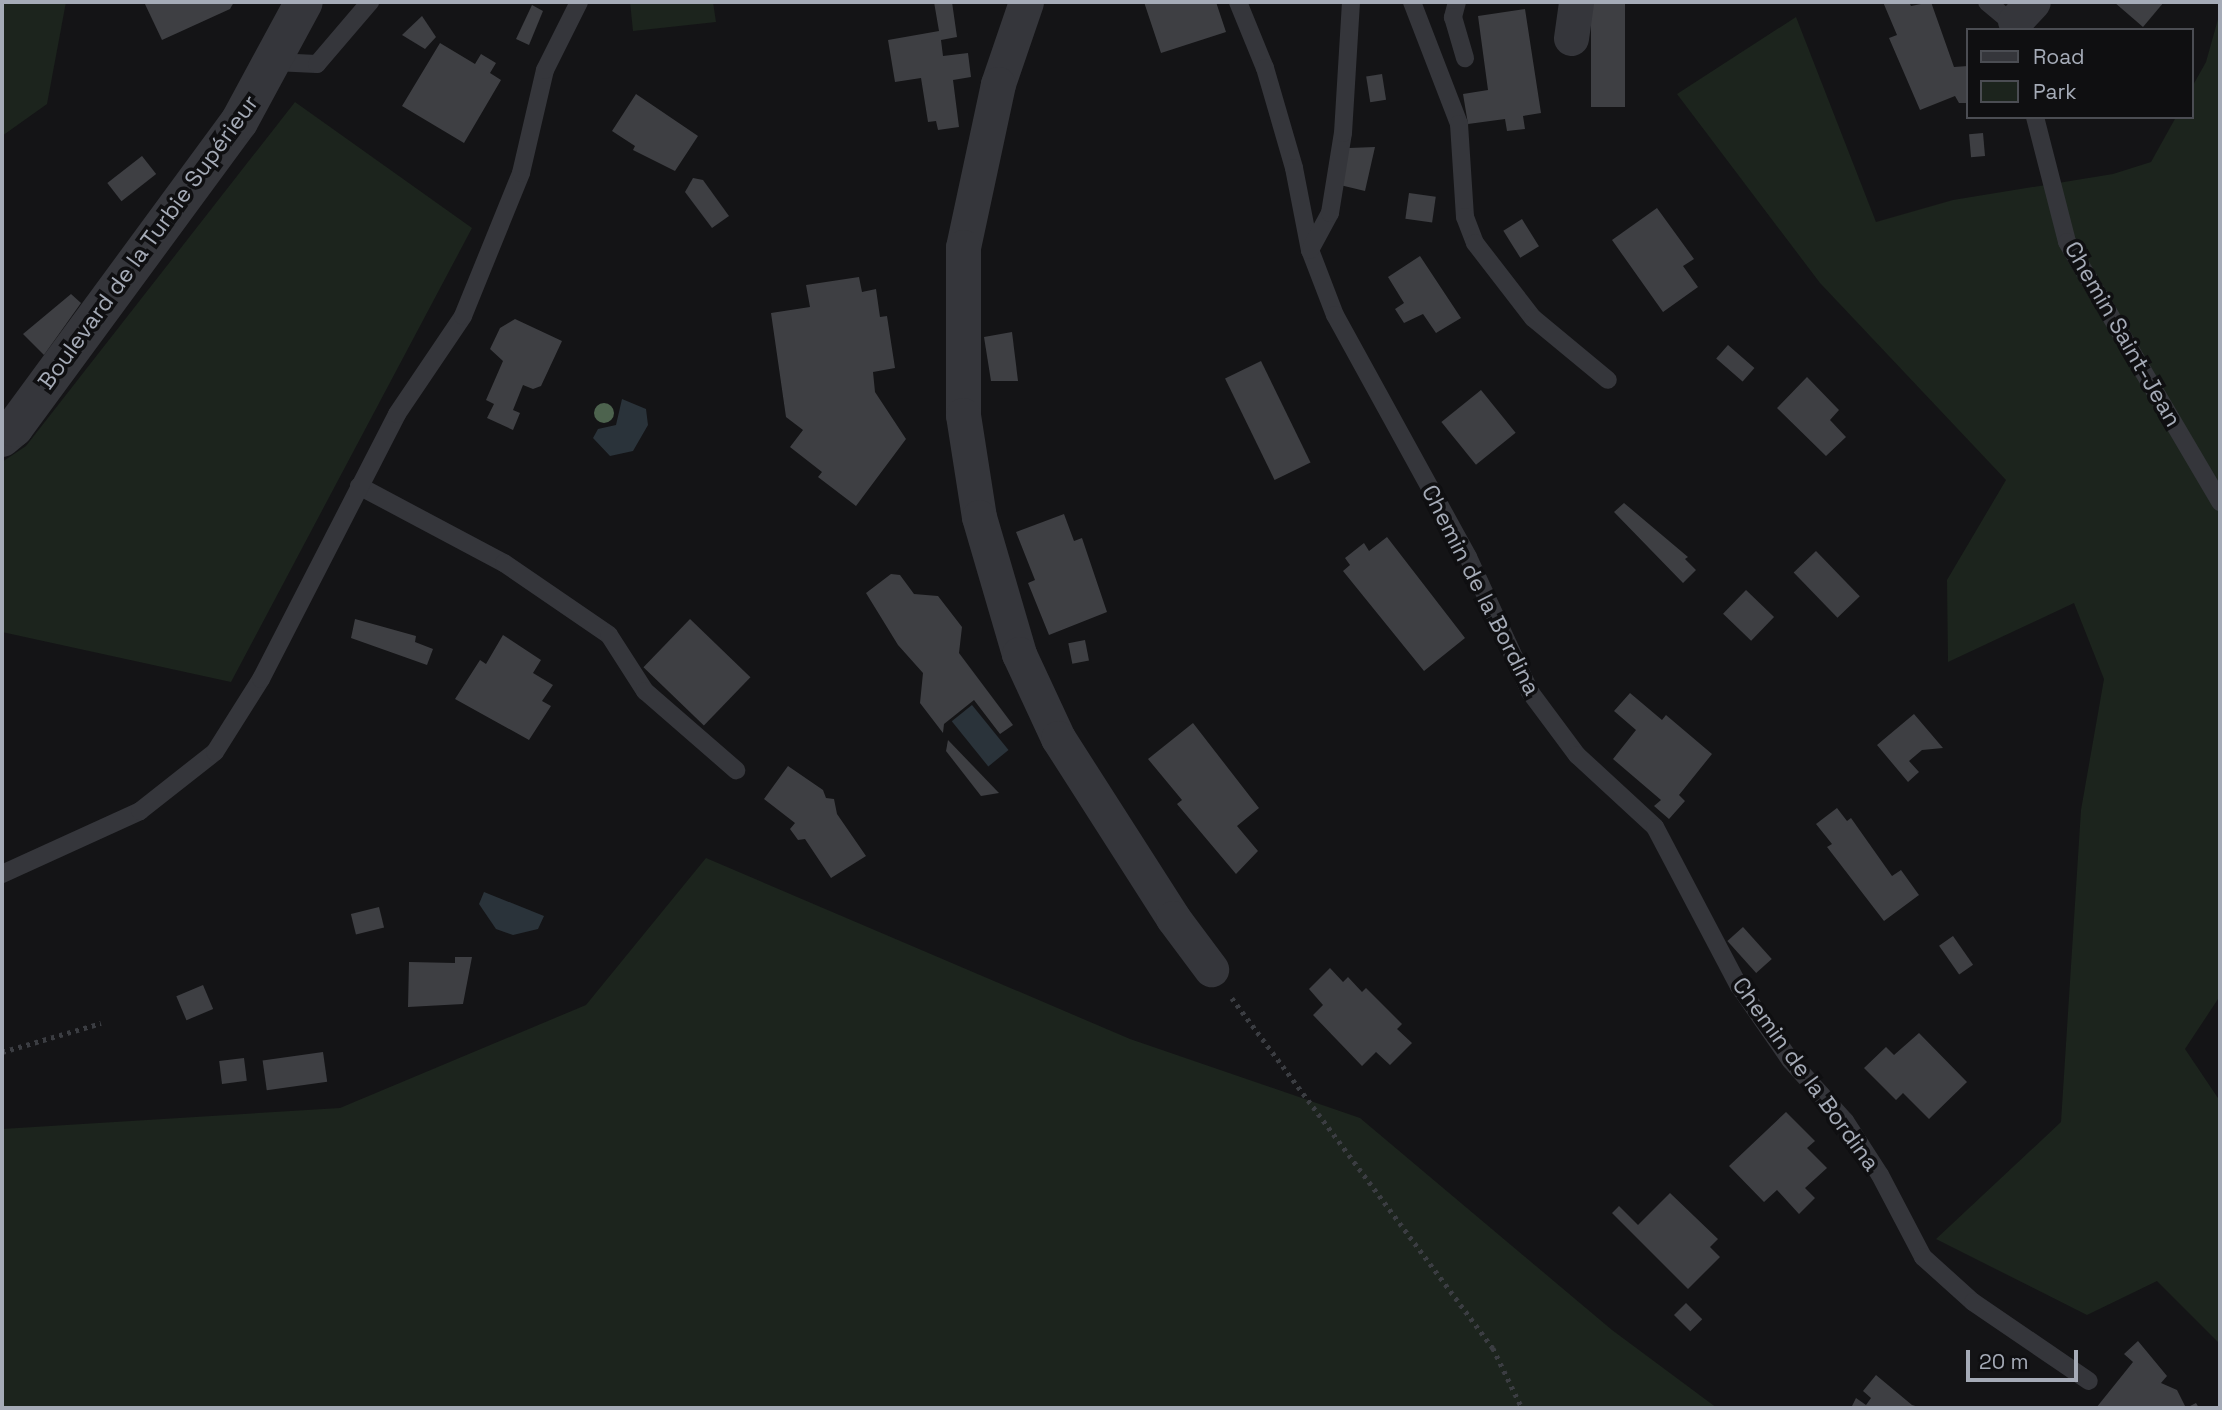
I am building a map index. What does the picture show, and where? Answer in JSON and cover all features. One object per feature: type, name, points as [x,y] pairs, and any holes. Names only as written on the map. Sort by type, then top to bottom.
[{"type":"street","name":"Boulevard de la Turbie Supérieur","points":[[2,438],[14,428],[239,122],[274,62],[304,2]]},
{"type":"street","points":[[1026,2],[998,84],[963,247],[963,415],[979,517],[1019,654],[1058,738],[1211,969]]},
{"type":"street","points":[[1572,38],[1576,2]]},
{"type":"lane","points":[[274,62],[317,64],[370,2]]},
{"type":"lane","points":[[2,874],[140,811],[215,752],[261,679],[397,414],[463,316],[521,173],[545,70],[579,2]]},
{"type":"lane","name":"Chemin de la Bordina","points":[[1238,2],[1265,68],[1286,143],[1310,250],[1335,315],[1468,557],[1530,692],[1577,755],[1654,827],[1739,986],[1791,1061],[1845,1122],[1880,1175],[1923,1257],[1973,1302],[2089,1381]]},
{"type":"lane","points":[[1310,250],[1330,213],[1343,133],[1351,2]]},
{"type":"lane","points":[[1412,2],[1460,124],[1465,218],[1475,243],[1533,318],[1608,380]]},
{"type":"lane","points":[[1457,2],[1453,17],[1465,58]]},
{"type":"lane","name":"Chemin Saint-Jean","points":[[2036,119],[2067,242],[2220,502]]},
{"type":"lane","points":[[359,486],[504,563],[610,635],[645,691],[736,770]]},
{"type":"path","points":[[1211,969],[1493,1348],[1522,1408]]},
{"type":"path","points":[[2,1052],[102,1023]]},
{"type":"green space","points":[[2,2],[66,2],[47,104],[2,136]]},
{"type":"green space","points":[[630,2],[713,2],[716,22],[633,31]]},
{"type":"green space","points":[[2220,12],[2220,996],[2185,1049],[2220,1101],[2220,1344],[2157,1281],[2087,1315],[1936,1239],[2061,1122],[2081,810],[2104,679],[2074,603],[1948,662],[1947,580],[2006,480],[1820,283],[1677,94],[1796,17],[1876,222],[1953,200],[2113,174],[2151,162],[2175,119],[2194,119],[2194,83],[2206,62]]},
{"type":"green space","points":[[295,102],[472,228],[231,682],[2,632],[2,462],[26,446]]},
{"type":"green space","points":[[706,858],[1130,1039],[1360,1118],[1612,1330],[1717,1408],[2,1408],[2,1129],[340,1108],[586,1005]]},
{"type":"shaded area","points":[[622,399],[646,409],[648,425],[633,451],[610,456],[593,438],[598,429],[616,425]]},
{"type":"shaded area","points":[[972,705],[1009,750],[988,766],[952,721]]},
{"type":"shaded area","points":[[484,892],[544,916],[538,929],[513,935],[496,929],[479,904]]},
{"type":"building","points":[[144,2],[234,2],[230,9],[162,40]]},
{"type":"building","points":[[934,2],[952,2],[957,37],[941,40],[943,56],[968,53],[971,77],[953,80],[959,127],[938,130],[936,121],[928,122],[921,78],[895,82],[888,40],[939,31]]},
{"type":"building","points":[[1144,2],[1216,2],[1226,32],[1161,53]]},
{"type":"building","points":[[1591,2],[1625,2],[1625,107],[1591,107]]},
{"type":"building","points":[[1883,2],[1909,2],[1911,6],[1931,2],[1954,67],[1966,66],[1966,103],[1959,103],[1955,96],[1920,110],[1889,38],[1897,35]]},
{"type":"building","points":[[2114,2],[2164,2],[2143,27]]},
{"type":"building","points":[[532,5],[543,11],[529,45],[516,39]]},
{"type":"building","points":[[1525,9],[1541,113],[1523,116],[1525,129],[1507,131],[1505,119],[1468,124],[1463,94],[1488,90],[1478,16]]},
{"type":"building","points":[[422,16],[436,37],[425,49],[402,35]]},
{"type":"building","points":[[440,43],[475,64],[481,54],[496,63],[490,73],[501,80],[464,143],[402,106]]},
{"type":"building","points":[[1382,74],[1386,100],[1370,102],[1366,77]]},
{"type":"building","points":[[636,94],[698,136],[675,171],[633,150],[635,146],[612,131]]},
{"type":"building","points":[[1983,133],[1985,156],[1971,157],[1969,134]]},
{"type":"building","points":[[1375,147],[1365,191],[1340,185],[1349,148]]},
{"type":"building","points":[[142,156],[156,174],[121,201],[107,183]]},
{"type":"building","points":[[693,178],[703,180],[729,216],[712,228],[685,192]]},
{"type":"building","points":[[1409,193],[1436,197],[1432,223],[1405,219]]},
{"type":"building","points":[[1657,208],[1694,259],[1683,266],[1698,287],[1663,312],[1612,240]]},
{"type":"building","points":[[1522,219],[1539,246],[1520,258],[1503,231]]},
{"type":"building","points":[[1420,256],[1461,318],[1436,333],[1423,314],[1404,323],[1395,309],[1404,303],[1388,277]]},
{"type":"building","points":[[859,277],[862,292],[876,289],[880,317],[887,316],[895,368],[873,372],[875,392],[906,439],[856,506],[818,477],[822,472],[790,447],[803,430],[786,417],[771,313],[810,307],[806,285]]},
{"type":"building","points":[[71,294],[81,303],[44,355],[23,334]]},
{"type":"building","points":[[515,319],[562,341],[541,386],[533,389],[523,385],[513,410],[520,413],[513,430],[487,418],[494,404],[486,400],[503,361],[490,349],[500,328]]},
{"type":"building","points":[[1012,332],[1018,381],[991,381],[984,337]]},
{"type":"building","points":[[1728,345],[1754,368],[1743,382],[1716,359]]},
{"type":"building","points":[[1261,361],[1311,463],[1275,480],[1225,379]]},
{"type":"building","points":[[1807,377],[1839,410],[1830,420],[1846,437],[1826,456],[1777,408]]},
{"type":"building","points":[[1481,390],[1516,433],[1476,465],[1441,422]]},
{"type":"building","points":[[1624,503],[1688,557],[1685,559],[1696,570],[1683,583],[1614,512]]},
{"type":"building","points":[[1064,514],[1074,541],[1082,538],[1107,612],[1049,635],[1028,583],[1035,580],[1016,532]]},
{"type":"building","points":[[1387,537],[1465,638],[1424,671],[1343,571],[1350,565],[1345,558],[1364,543],[1369,551]]},
{"type":"building","points":[[1816,551],[1860,596],[1837,618],[1794,573]]},
{"type":"building","points":[[891,574],[900,575],[914,594],[938,596],[962,627],[959,653],[1013,725],[1000,734],[974,700],[944,724],[943,733],[920,703],[923,673],[898,645],[866,593]]},
{"type":"building","points":[[1746,590],[1774,617],[1751,641],[1723,614]]},
{"type":"building","points":[[355,619],[416,636],[415,642],[433,649],[427,665],[351,638]]},
{"type":"building","points":[[690,619],[750,677],[704,726],[643,667]]},
{"type":"building","points":[[503,635],[541,660],[533,673],[553,685],[542,701],[551,706],[529,740],[455,699],[480,660],[486,664]]},
{"type":"building","points":[[1085,640],[1089,661],[1072,664],[1068,643]]},
{"type":"building","points":[[1630,693],[1662,720],[1666,715],[1712,754],[1679,795],[1685,801],[1669,819],[1654,806],[1661,800],[1613,759],[1636,730],[1614,711]]},
{"type":"building","points":[[1914,714],[1943,748],[1922,750],[1909,761],[1919,772],[1908,782],[1877,745]]},
{"type":"building","points":[[1193,723],[1259,808],[1237,826],[1258,851],[1236,874],[1177,804],[1182,800],[1148,759]]},
{"type":"building","points":[[948,740],[999,793],[981,796],[946,751]]},
{"type":"building","points":[[788,766],[823,790],[826,798],[834,799],[837,814],[866,856],[831,878],[805,839],[798,840],[790,829],[795,823],[764,799]]},
{"type":"building","points":[[1837,808],[1847,821],[1851,818],[1892,876],[1901,870],[1919,895],[1884,921],[1827,847],[1832,844],[1816,824]]},
{"type":"building","points":[[379,907],[384,927],[356,934],[351,914]]},
{"type":"building","points":[[1743,927],[1772,959],[1756,973],[1727,941]]},
{"type":"building","points":[[1953,936],[1973,965],[1959,974],[1939,946]]},
{"type":"building","points":[[455,957],[472,957],[463,1004],[408,1007],[409,962],[455,963]]},
{"type":"building","points":[[1330,968],[1343,982],[1348,977],[1362,992],[1366,988],[1402,1024],[1397,1029],[1412,1043],[1390,1065],[1376,1052],[1362,1066],[1313,1015],[1323,1005],[1309,989]]},
{"type":"building","points":[[203,985],[213,1009],[186,1020],[176,996]]},
{"type":"building","points":[[1919,1033],[1967,1082],[1929,1119],[1903,1093],[1896,1100],[1864,1068],[1886,1047],[1894,1055]]},
{"type":"building","points":[[323,1052],[327,1082],[267,1090],[263,1060]]},
{"type":"building","points":[[244,1058],[247,1081],[222,1084],[219,1061]]},
{"type":"building","points":[[1786,1112],[1815,1141],[1807,1148],[1827,1168],[1805,1188],[1815,1198],[1799,1214],[1777,1190],[1764,1202],[1729,1166]]},
{"type":"building","points":[[1670,1193],[1718,1239],[1710,1247],[1720,1257],[1688,1289],[1612,1213],[1619,1206],[1638,1225]]},
{"type":"building","points":[[1686,1303],[1702,1319],[1690,1331],[1674,1315]]},
{"type":"building","points":[[2138,1341],[2167,1376],[2161,1383],[2177,1390],[2186,1408],[2096,1408],[2133,1362],[2124,1354]]},
{"type":"building","points":[[1876,1375],[1912,1405],[1922,1408],[1851,1408],[1856,1398],[1866,1405],[1871,1398],[1863,1391]]},
{"type":"building","points":[[2196,1403],[2199,1408],[2186,1408]]}]
